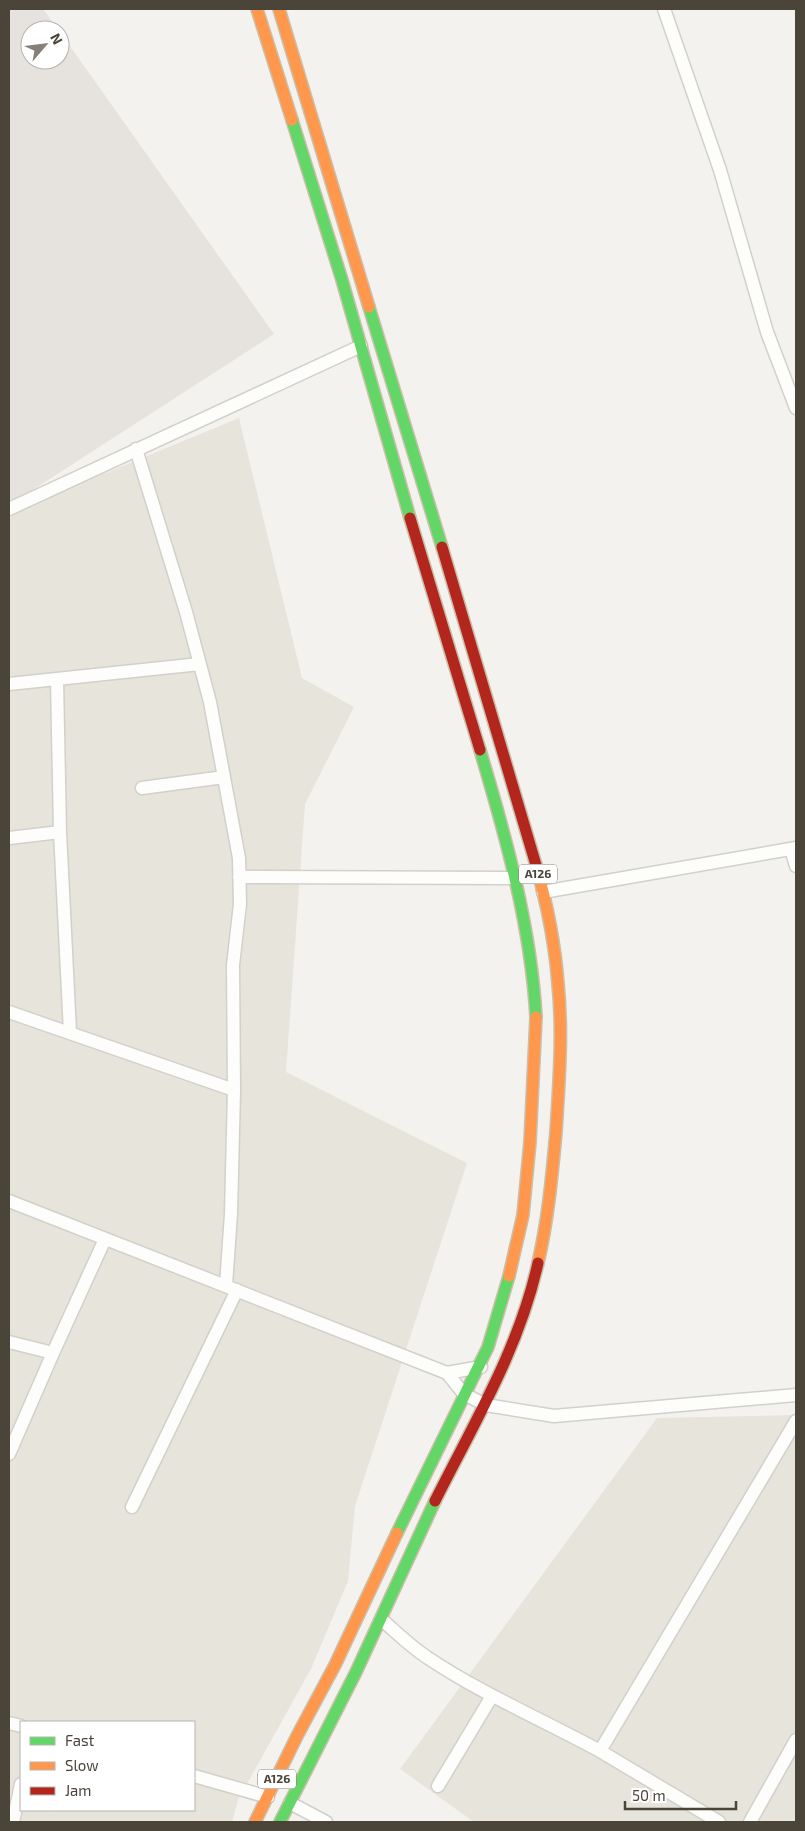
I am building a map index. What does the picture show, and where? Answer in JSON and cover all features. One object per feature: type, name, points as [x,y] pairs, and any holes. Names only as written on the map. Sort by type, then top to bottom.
[{"type":"highway","name":"A126","points":[[255,1822],[307,1716],[335,1665],[408,1507],[488,1347],[514,1259],[523,1215],[530,1142],[536,1022],[534,981],[527,936],[493,792],[446,639],[342,280],[257,9]]},
{"type":"highway","name":"A126","points":[[279,9],[525,823],[543,892],[558,968],[560,1012],[560,1058],[553,1167],[539,1258],[528,1303],[513,1347],[426,1520],[329,1727],[280,1822]]},
{"type":"street","points":[[664,9],[720,170],[767,332],[796,408]]},
{"type":"street","points":[[9,509],[361,346]]},
{"type":"street","points":[[132,1507],[231,1288],[234,1090],[233,965],[240,904],[239,858],[210,702],[186,612],[136,449]]},
{"type":"street","points":[[9,684],[200,664]]},
{"type":"street","points":[[56,679],[60,832],[70,1032]]},
{"type":"street","points":[[142,788],[224,777]]},
{"type":"street","points":[[9,838],[60,832]]},
{"type":"street","points":[[543,892],[793,849],[796,866]]},
{"type":"street","points":[[239,877],[514,878]]},
{"type":"street","points":[[9,1012],[234,1090]]},
{"type":"street","points":[[9,1201],[446,1372],[464,1394],[486,1404],[554,1416],[796,1395]]},
{"type":"street","points":[[9,1454],[105,1238]]},
{"type":"street","points":[[9,1342],[53,1352]]},
{"type":"street","points":[[446,1372],[479,1366],[500,1375]]},
{"type":"street","points":[[600,1751],[796,1422]]},
{"type":"street","points":[[381,1619],[427,1657],[492,1696],[600,1751],[719,1822]]},
{"type":"street","points":[[438,1786],[492,1696]]},
{"type":"street","points":[[750,1822],[796,1740]]},
{"type":"street","points":[[195,1776],[268,1797]]},
{"type":"street","points":[[13,1822],[20,1789]]},
{"type":"street","points":[[290,1803],[326,1822]]},
{"type":"shaded area","points":[[9,9],[43,9],[51,20],[20,20],[20,70],[70,70],[70,46],[274,334],[28,493],[9,502]]},
{"type":"shaded area","points":[[239,418],[302,678],[354,707],[305,804],[286,1072],[467,1163],[355,1506],[348,1581],[311,1669],[238,1800],[232,1822],[9,1822],[9,516],[38,501]]},
{"type":"shaded area","points":[[796,1415],[796,1822],[474,1822],[400,1769],[657,1418]]},
{"type":"traffic: fast","points":[[292,120],[342,280],[410,518]]},
{"type":"traffic: fast","points":[[369,307],[442,547]]},
{"type":"traffic: fast","points":[[480,750],[516,882],[529,950],[536,1017]]},
{"type":"traffic: fast","points":[[397,1533],[488,1347],[509,1276]]},
{"type":"traffic: fast","points":[[280,1822],[356,1672],[435,1501]]},
{"type":"traffic: slow","points":[[257,9],[292,120]]},
{"type":"traffic: slow","points":[[279,9],[369,307]]},
{"type":"traffic: slow","points":[[536,865],[553,939],[559,1002],[560,1039],[553,1165],[538,1263]]},
{"type":"traffic: slow","points":[[509,1276],[523,1215],[530,1142],[536,1017]]},
{"type":"traffic: slow","points":[[255,1822],[297,1736],[335,1665],[397,1533]]},
{"type":"traffic: jam","points":[[410,518],[480,750]]},
{"type":"traffic: jam","points":[[442,547],[536,865]]},
{"type":"traffic: jam","points":[[435,1501],[480,1414],[507,1356],[530,1295],[538,1263]]}]
